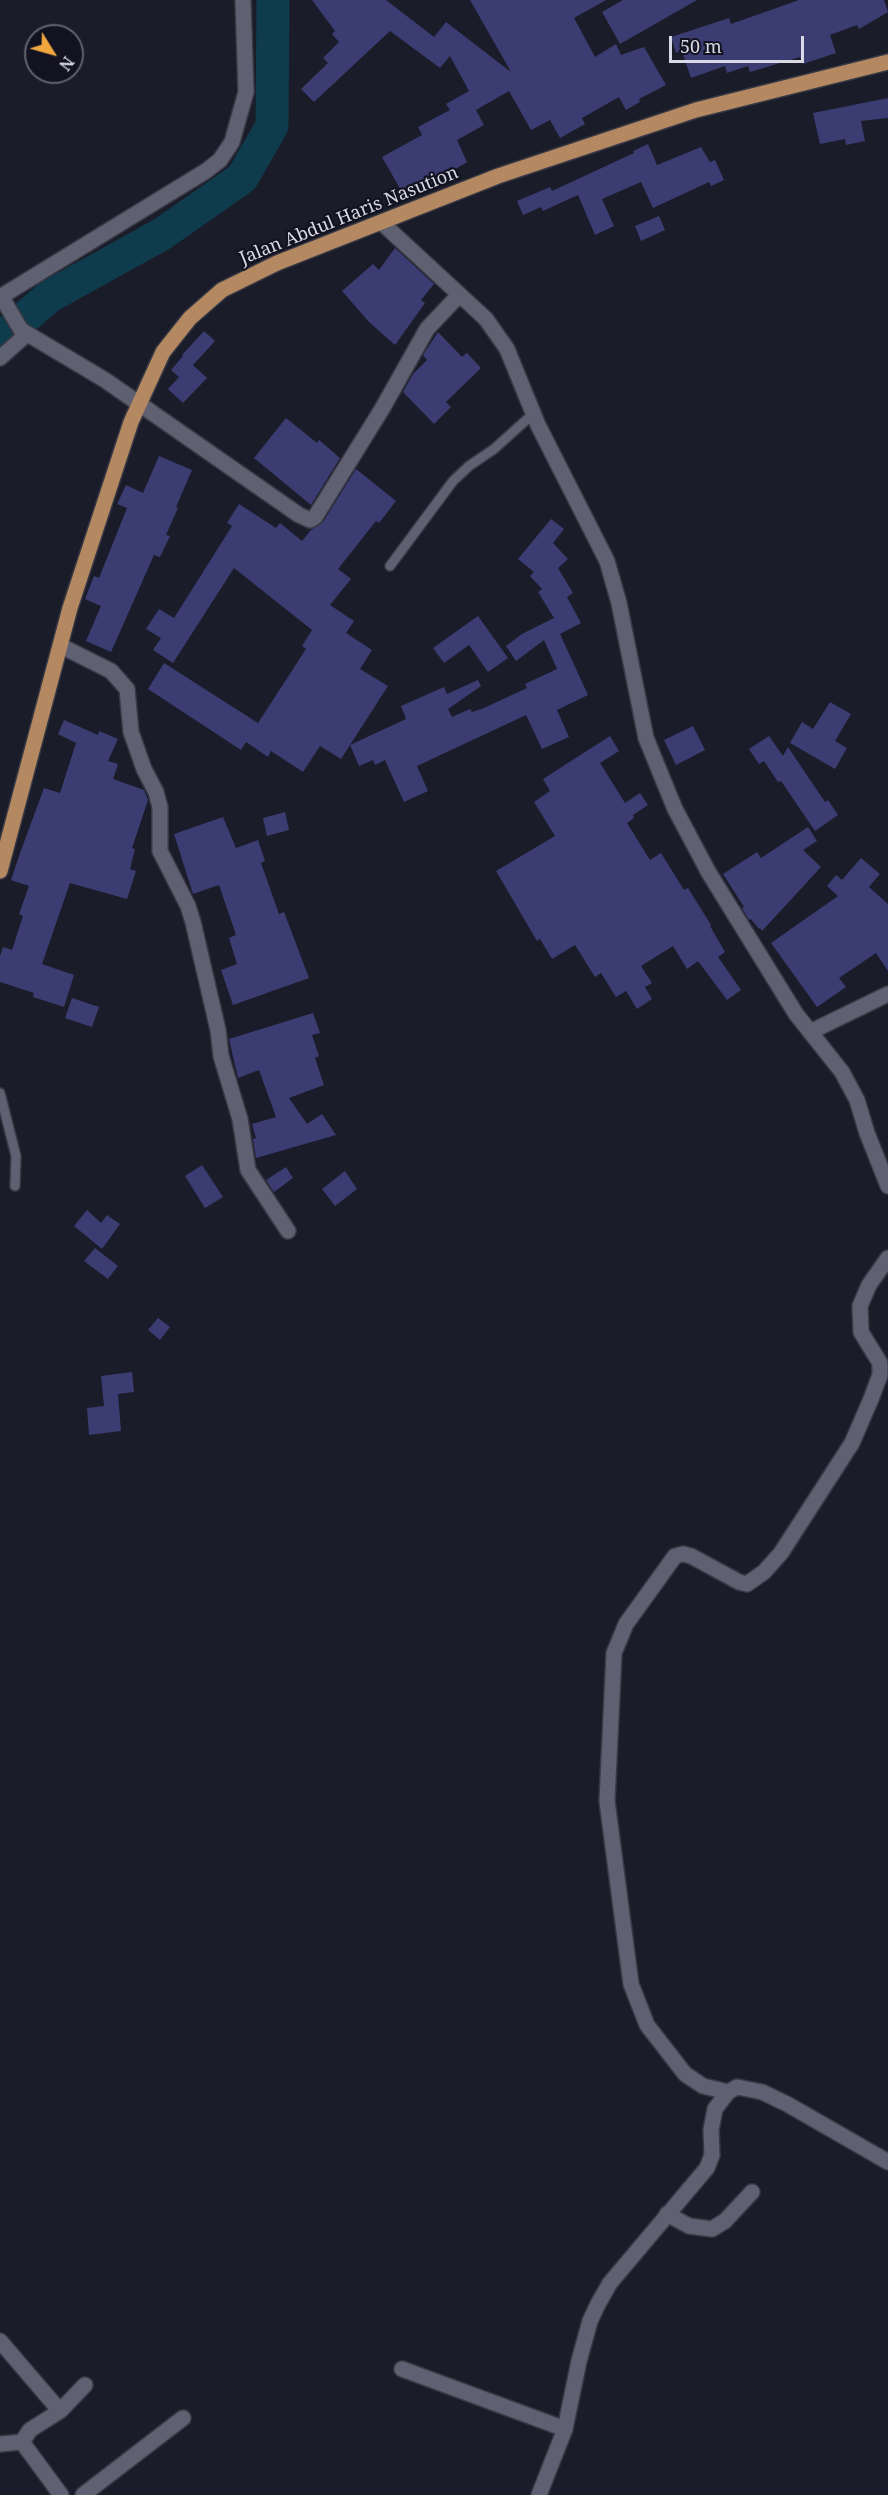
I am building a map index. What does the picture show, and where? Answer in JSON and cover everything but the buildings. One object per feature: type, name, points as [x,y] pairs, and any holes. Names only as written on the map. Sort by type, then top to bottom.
[{"type":"main road","name":"Jalan Abdul Haris Nasution","points":[[0,870],[77,586],[131,422],[163,352],[189,318],[222,290],[277,263],[498,176],[696,110],[888,62]]},
{"type":"street","points":[[243,0],[246,92],[232,142],[220,160],[206,171],[1,299],[24,332],[105,380],[299,515],[310,520],[315,517],[382,409],[427,329],[459,295]]},
{"type":"street","points":[[382,223],[486,319],[507,349],[553,459],[588,521],[607,561],[619,603],[645,738],[675,809],[715,883],[796,1014],[842,1072],[857,1100],[888,1186]]},
{"type":"street","points":[[0,358],[24,332]]},
{"type":"street","points":[[61,646],[111,671],[127,689],[131,732],[160,807],[160,851],[188,906],[193,922],[225,1072],[240,1119],[248,1170],[288,1231]]},
{"type":"street","points":[[810,1032],[888,994]]},
{"type":"street","points":[[728,2092],[703,2086],[685,2074],[647,2025],[631,1984],[607,1801],[614,1653],[626,1624],[675,1556],[692,1556],[739,1582],[747,1584],[764,1572],[781,1553],[852,1443],[871,1399],[879,1375],[880,1363],[861,1332],[860,1305],[869,1285],[888,1258]]},
{"type":"street","points":[[539,2495],[564,2429],[590,2321],[610,2283],[707,2168],[712,2155],[711,2130],[715,2109],[728,2092],[738,2086],[762,2092],[888,2162]]},
{"type":"street","points":[[667,2214],[689,2226],[712,2229],[732,2214],[752,2192]]},
{"type":"street","points":[[0,2340],[60,2411]]},
{"type":"street","points":[[402,2369],[564,2429]]},
{"type":"street","points":[[22,2442],[30,2430],[60,2411],[85,2385]]},
{"type":"street","points":[[83,2495],[183,2418]]},
{"type":"street","points":[[0,2444],[22,2442]]},
{"type":"street","points":[[22,2442],[61,2495]]},
{"type":"lane","points":[[390,566],[453,480],[494,449],[534,413]]},
{"type":"lane","points":[[0,1093],[16,1156],[15,1186]]},
{"type":"waterway","points":[[0,339],[50,296],[162,234],[242,178],[272,126],[273,0]]}]
